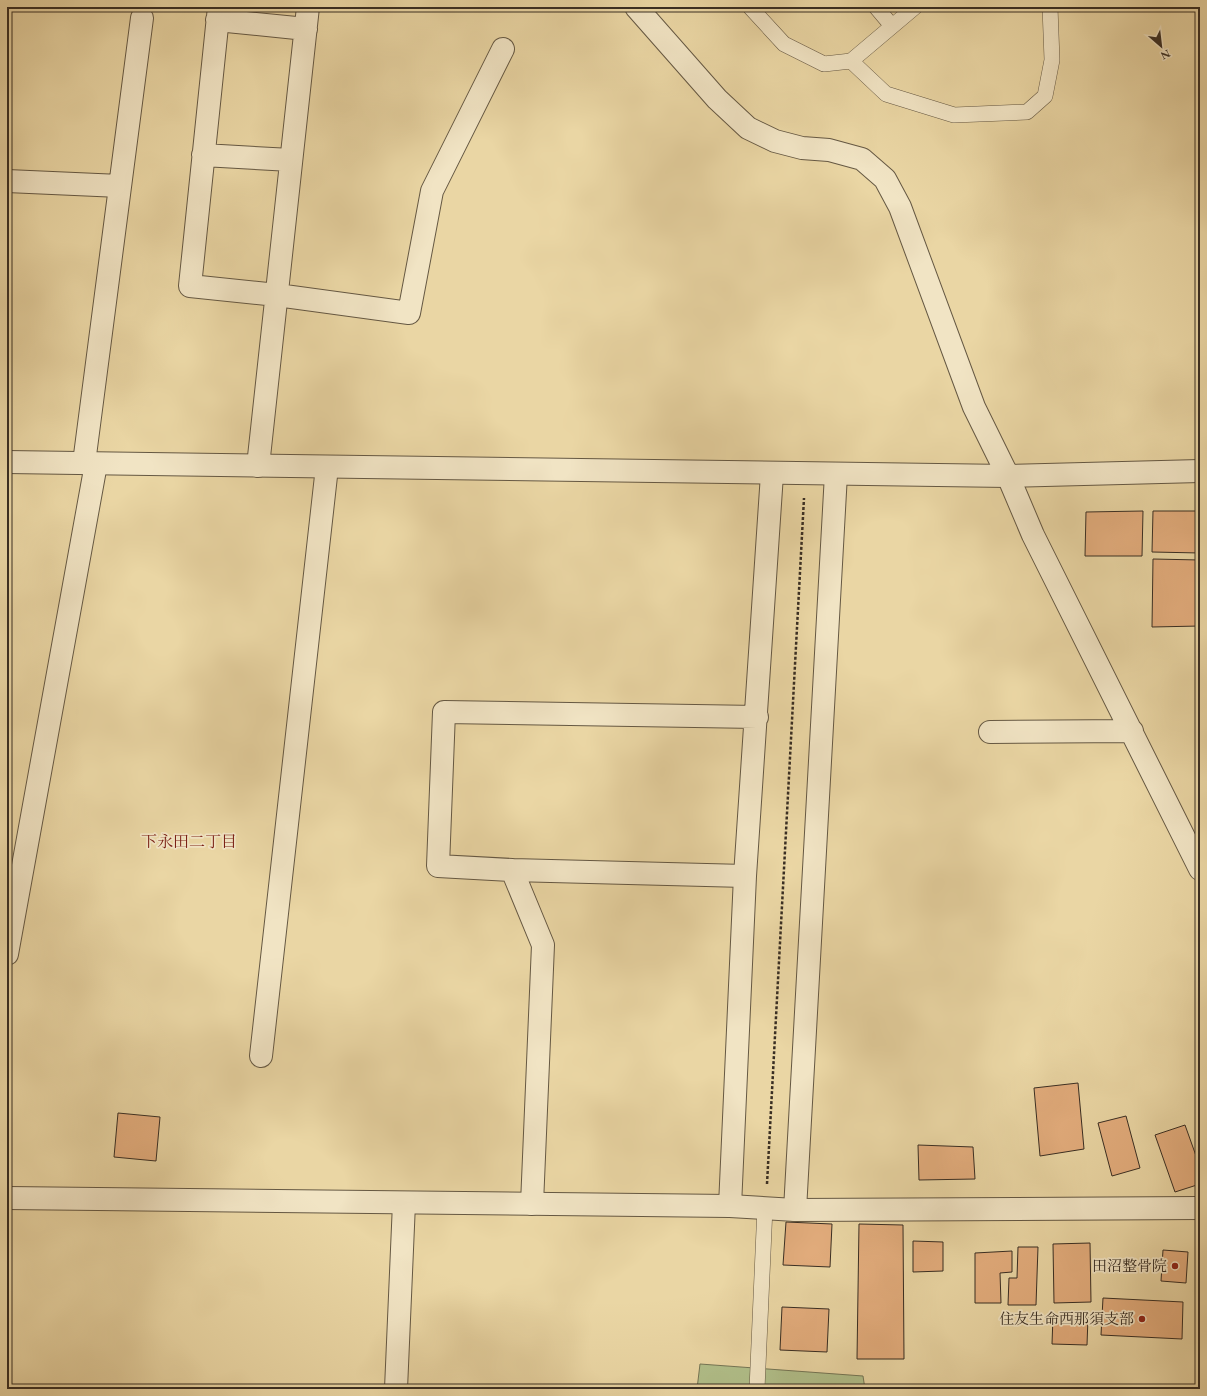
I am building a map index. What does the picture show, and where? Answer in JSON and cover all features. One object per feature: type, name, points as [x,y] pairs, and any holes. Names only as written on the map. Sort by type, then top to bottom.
[{"type":"street","points":[[258,466],[308,7]]},
{"type":"street","points":[[636,7],[717,99],[748,128],[775,141],[802,148],[829,150],[862,159],[885,179],[900,207],[974,407],[1008,476],[1033,535],[1200,869]]},
{"type":"street","points":[[306,29],[218,14],[190,286],[277,295],[409,313],[432,191],[503,49]]},
{"type":"street","points":[[7,954],[90,463],[120,186],[142,18]]},
{"type":"street","points":[[203,155],[292,160]]},
{"type":"street","points":[[7,181],[120,186]]},
{"type":"street","points":[[7,462],[772,474],[1008,476],[1200,471]]},
{"type":"street","points":[[261,1056],[327,467]]},
{"type":"street","points":[[730,1206],[745,876],[772,474]]},
{"type":"street","points":[[795,1210],[836,474]]},
{"type":"street","points":[[745,876],[512,870],[438,866],[444,712],[756,717]]},
{"type":"street","points":[[990,732],[1132,731]]},
{"type":"street","points":[[512,870],[543,945],[532,1204]]},
{"type":"street","points":[[7,1198],[730,1206],[795,1210],[1200,1208]]},
{"type":"street","points":[[396,1389],[404,1203]]},
{"type":"lane","points":[[750,7],[784,44],[824,64],[851,61],[915,7]]},
{"type":"lane","points":[[876,7],[892,26]]},
{"type":"lane","points":[[851,61],[886,94],[954,115],[1027,112],[1045,96],[1052,60],[1050,7]]},
{"type":"lane","points":[[757,1389],[765,1207]]},
{"type":"path","points":[[765,1207],[805,474]]},
{"type":"green space","points":[[700,1364],[863,1376],[865,1389],[697,1389]]},
{"type":"building","points":[[1143,511],[1142,556],[1085,556],[1086,512]]},
{"type":"building","points":[[1153,511],[1200,511],[1200,553],[1152,552]]},
{"type":"building","points":[[1153,559],[1200,560],[1200,626],[1152,627]]},
{"type":"building","points":[[1078,1083],[1084,1149],[1040,1156],[1034,1088]]},
{"type":"building","points":[[118,1113],[160,1117],[156,1161],[114,1157]]},
{"type":"building","points":[[1126,1116],[1140,1168],[1112,1176],[1098,1123]]},
{"type":"building","points":[[1185,1125],[1200,1167],[1200,1184],[1175,1192],[1155,1135]]},
{"type":"building","points":[[918,1145],[973,1147],[975,1179],[919,1180]]},
{"type":"building","points":[[786,1222],[832,1224],[830,1267],[783,1265]]},
{"type":"building","points":[[859,1224],[903,1225],[904,1359],[857,1359]]},
{"type":"building","points":[[913,1241],[943,1242],[943,1271],[913,1272]]},
{"type":"building","points":[[1090,1243],[1091,1302],[1054,1303],[1053,1244]]},
{"type":"building","points":[[1018,1247],[1038,1247],[1036,1305],[1008,1305],[1009,1278],[1017,1278]]},
{"type":"building","name":"田沼整骨院","points":[[1163,1250],[1188,1252],[1186,1283],[1161,1281]]},
{"type":"building","points":[[1012,1251],[1012,1272],[1000,1273],[1001,1303],[975,1303],[975,1253]]},
{"type":"building","name":"住友生命西那須支部","points":[[1103,1298],[1183,1302],[1182,1339],[1101,1335]]},
{"type":"building","points":[[782,1307],[829,1309],[827,1352],[780,1350]]},
{"type":"building","points":[[1053,1316],[1088,1317],[1087,1345],[1052,1344]]},
{"type":"place","name":"田沼整骨院","points":[[1175,1266]]},
{"type":"place","name":"住友生命西那須支部","points":[[1142,1319]]},
{"type":"district","name":"下永田二丁目","points":[[189,841]]}]
